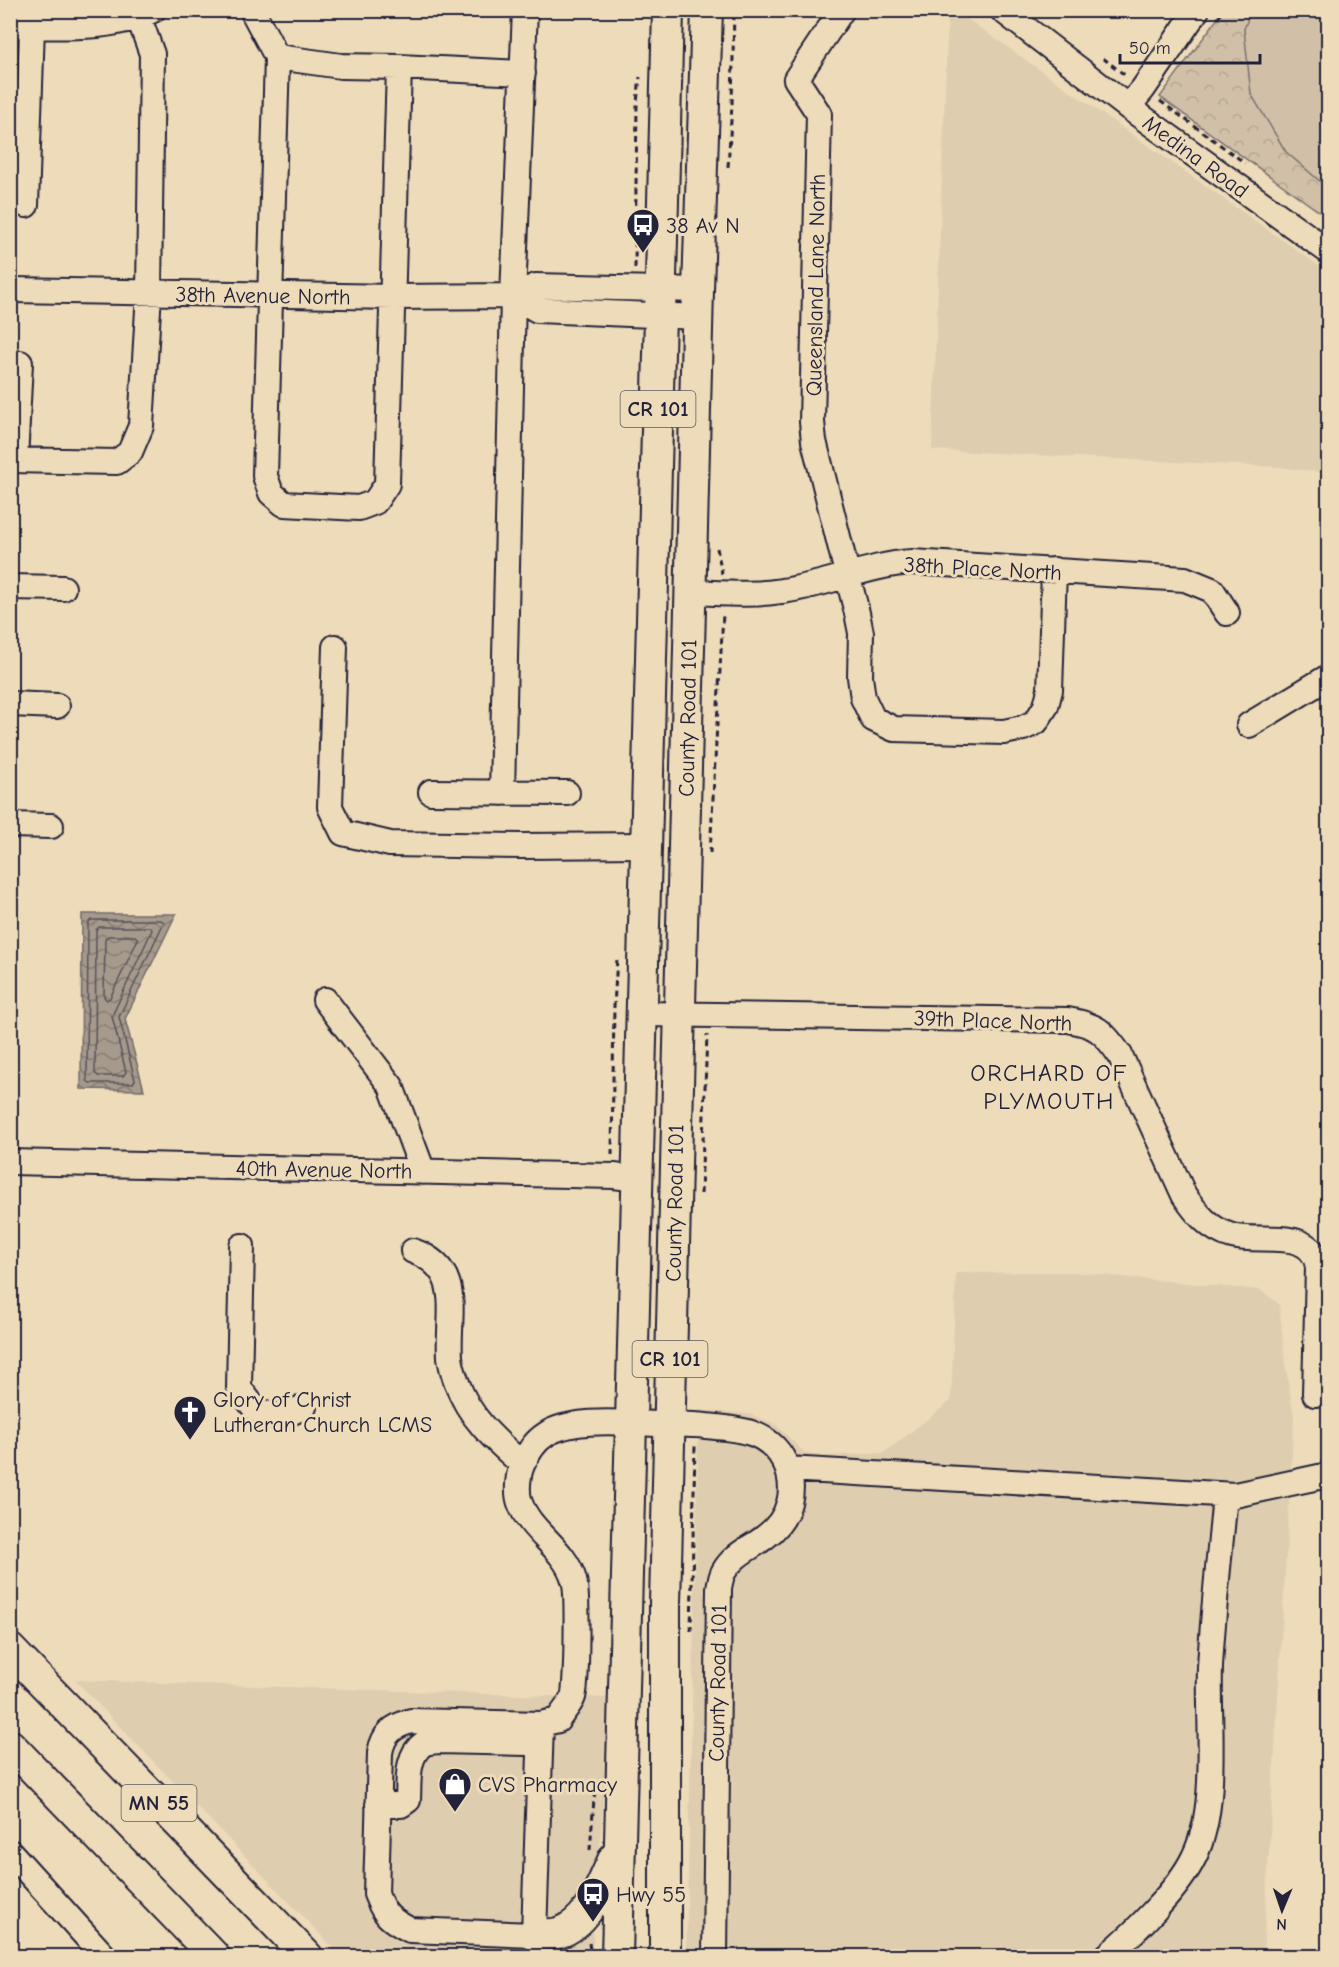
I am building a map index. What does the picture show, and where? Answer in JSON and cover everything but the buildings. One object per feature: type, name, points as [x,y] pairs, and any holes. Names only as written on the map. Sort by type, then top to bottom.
[{"type":"main road","name":"County Road 101","points":[[616,1956],[668,10]]},
{"type":"main road","name":"County Road 101","points":[[665,1956],[665,1615],[669,1425],[707,10]]},
{"type":"main road","name":"MN 55","points":[[10,1648],[307,1956]]},
{"type":"main road","name":"MN 55","points":[[10,1745],[214,1956]]},
{"type":"main road","points":[[534,1935],[559,1933],[581,1920],[595,1899],[619,1847]]},
{"type":"street","points":[[252,10],[277,57],[265,476],[271,493],[284,504],[358,508],[375,502],[387,484],[399,66]]},
{"type":"street","points":[[502,793],[513,296],[525,10]]},
{"type":"street","name":"Queensland Lane North","points":[[842,10],[796,78],[819,114],[812,422],[814,441],[861,633],[860,677],[863,698],[873,718],[894,729],[1004,732],[1023,728],[1036,722],[1046,706],[1050,690],[1054,570]]},
{"type":"street","name":"Medina Road","points":[[985,10],[1066,59]]},
{"type":"street","name":"Medina Road","points":[[1002,10],[1128,107],[1329,252]]},
{"type":"street","points":[[1128,107],[1197,10]]},
{"type":"street","points":[[20,363],[13,460],[117,462],[130,452],[141,426],[149,293],[153,54],[146,14],[92,25],[21,26],[19,145],[26,205]]},
{"type":"street","points":[[277,57],[341,66],[399,66],[523,73]]},
{"type":"street","name":"38th Avenue North","points":[[11,290],[269,297],[393,297],[513,296],[536,286],[661,302],[698,304]]},
{"type":"street","name":"38th Place North","points":[[690,592],[750,594],[783,591],[895,563],[912,562],[1185,579],[1212,590],[1227,614]]},
{"type":"street","points":[[10,587],[63,588]]},
{"type":"street","points":[[334,647],[330,807],[343,833],[390,844],[645,845]]},
{"type":"street","points":[[1249,725],[1329,677]]},
{"type":"street","points":[[10,704],[57,706]]},
{"type":"street","points":[[431,792],[567,793]]},
{"type":"street","points":[[10,825],[51,826]]},
{"type":"street","points":[[325,1000],[391,1086],[423,1172]]},
{"type":"street","name":"39th Place North","points":[[640,1014],[1068,1020],[1089,1024],[1107,1036],[1120,1055],[1184,1195],[1195,1213],[1212,1226],[1230,1235],[1251,1239],[1294,1240],[1304,1243],[1317,1257],[1315,1394]]},
{"type":"street","name":"40th Avenue North","points":[[10,1162],[614,1176],[637,1179]]},
{"type":"street","points":[[242,1246],[239,1388],[256,1410],[272,1415],[285,1415],[304,1407]]},
{"type":"street","points":[[413,1251],[434,1262],[443,1272],[450,1287],[450,1359],[458,1386],[480,1423],[492,1438],[522,1464]]},
{"type":"street","name":"County Road 101","points":[[541,1724],[558,1720],[573,1696],[577,1604],[575,1580],[566,1560],[528,1518],[519,1501],[519,1471],[531,1447],[546,1434],[571,1425],[607,1422],[693,1425],[745,1430],[765,1438],[779,1451],[788,1469],[791,1495],[787,1510],[778,1525],[765,1538],[747,1547],[734,1558],[723,1572],[718,1588],[715,1956]]},
{"type":"street","points":[[788,1469],[1225,1495],[1235,1495],[1329,1474]]},
{"type":"street","points":[[1107,1956],[1166,1897],[1194,1857],[1208,1813],[1210,1669],[1214,1598],[1225,1495]]},
{"type":"street","points":[[411,1721],[541,1724],[534,1935],[410,1930],[393,1921],[382,1909],[376,1894],[382,1741],[387,1733],[398,1724],[411,1721]]},
{"type":"street","points":[[378,1805],[401,1805],[408,1800],[409,1768],[423,1744],[437,1741],[527,1743],[541,1724]]},
{"type":"street","points":[[10,1852],[104,1956]]},
{"type":"path","points":[[937,10],[942,14]]},
{"type":"path","points":[[634,276],[637,102],[641,68]]},
{"type":"shaded area","points":[[948,11],[956,11],[1328,272],[1328,473],[1278,467],[932,450]]},
{"type":"shaded area","points":[[1071,1272],[1260,1290],[1279,1304],[1294,1417],[1263,1956],[686,1956],[699,1410],[749,1414],[775,1424],[805,1453],[824,1456],[884,1453],[951,1401],[956,1273]]},
{"type":"shaded area","points":[[75,1680],[611,1698],[592,1956],[341,1956]]},
{"type":"green space","points":[[1251,10],[1328,11],[1328,188],[1286,152],[1251,94],[1244,29]]},
{"type":"green space","points":[[1223,11],[1328,11],[1328,218],[1160,97]]},
{"type":"water","points":[[82,914],[176,914],[125,1019],[144,1090],[81,1089]]},
{"type":"place","name":"38 Av N","points":[[643,254]]},
{"type":"place","name":"Glory of Christ Lutheran Church LCMS","points":[[190,1441]]},
{"type":"place","name":"CVS Pharmacy","points":[[455,1813]]},
{"type":"place","name":"Hwy 55","points":[[593,1923]]},
{"type":"district","name":"ORCHARD OF PLYMOUTH","points":[[1049,1087]]}]
